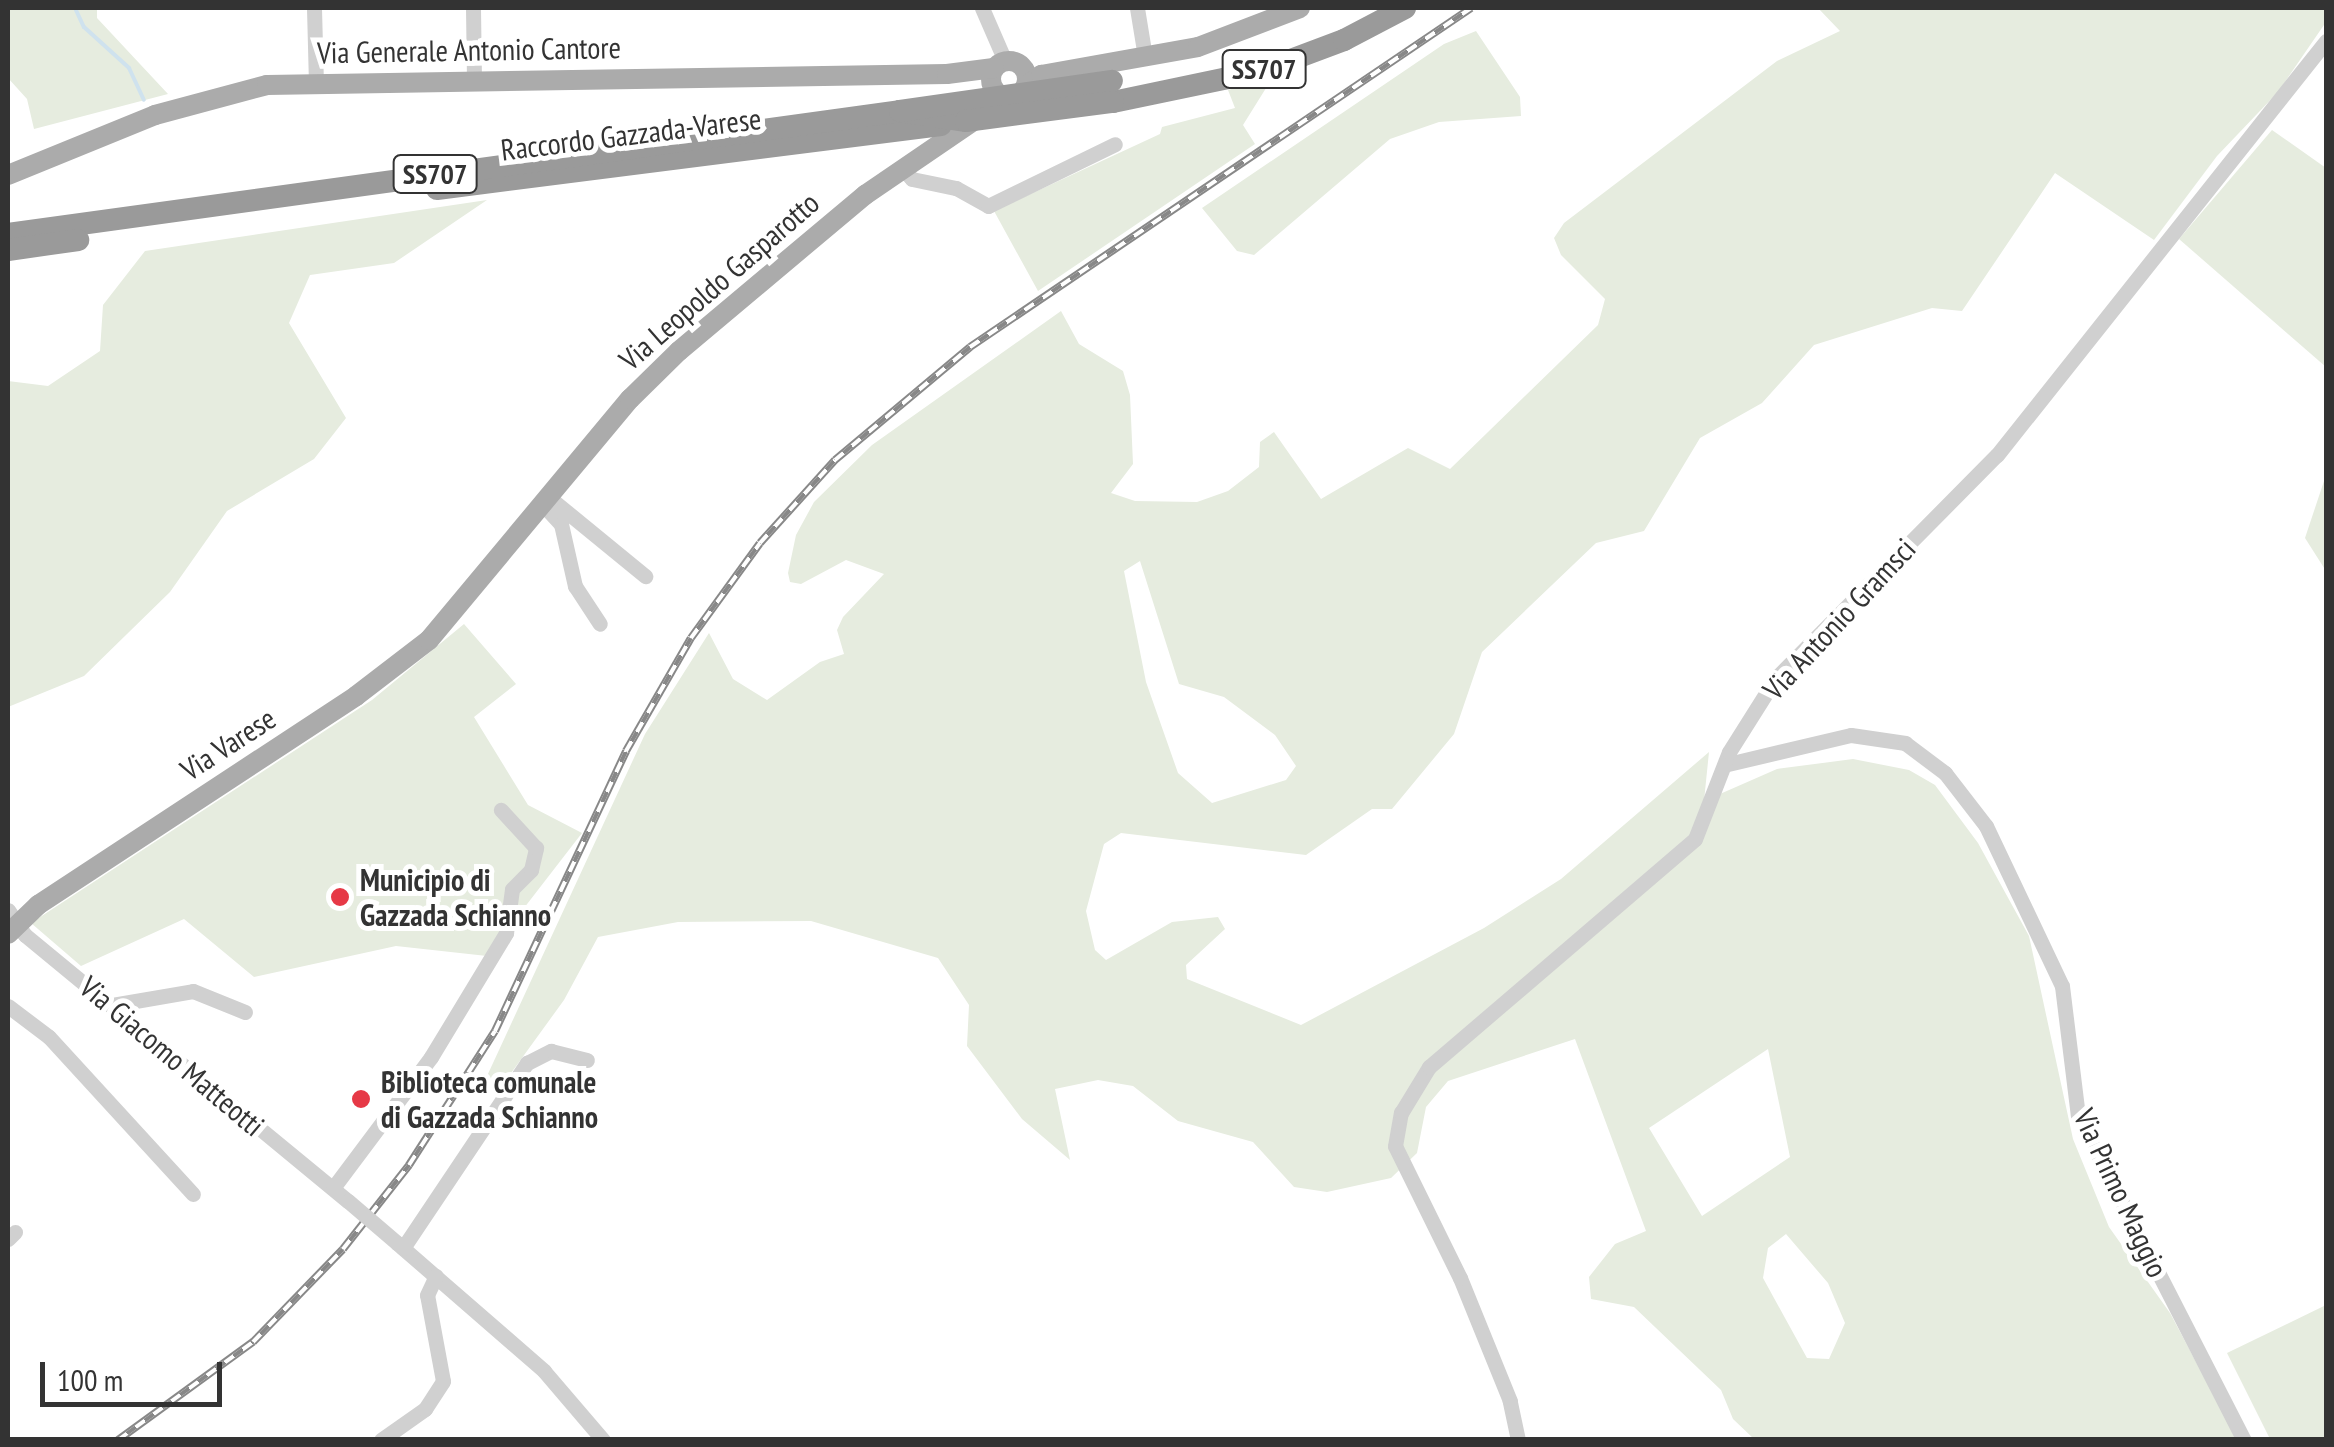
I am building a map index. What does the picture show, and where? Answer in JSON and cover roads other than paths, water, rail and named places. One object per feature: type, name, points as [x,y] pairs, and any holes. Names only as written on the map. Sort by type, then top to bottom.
[{"type":"highway","name":"Raccordo Gazzada-Varese","points":[[853,126],[900,111],[1113,92],[1261,70],[1344,40],[1405,8]]},
{"type":"highway","name":"Raccordo Gazzada-Varese","points":[[13,241],[853,126],[966,124],[1113,92]]},
{"type":"highway","name":"Raccordo Gazzada-Varese","points":[[900,111],[966,124]]},
{"type":"main road","name":"Via Leopoldo Gasparotto","points":[[464,605],[630,399],[678,352],[903,169],[966,124],[1011,80],[1198,47],[1300,8]]},
{"type":"main road","name":"Via Generale Antonio Cantore","points":[[8,174],[211,97],[316,82],[947,74],[1011,80]]},
{"type":"main road","name":"Via Varese","points":[[9,923],[356,696],[464,605]]},
{"type":"street","points":[[314,8],[316,82]]},
{"type":"street","points":[[474,8],[474,79]]},
{"type":"street","points":[[982,8],[1011,80]]},
{"type":"street","points":[[1137,8],[1145,56]]},
{"type":"street","name":"Via Antonio Gramsci","points":[[1518,1440],[1510,1401],[1460,1278],[1395,1146],[1401,1114],[1429,1068],[1465,1034],[1649,875],[1676,860],[1695,839],[1728,764],[1729,752],[1775,679],[1997,454],[2326,41]]},
{"type":"street","points":[[903,169],[912,179],[956,188],[988,206],[1115,144]]},
{"type":"street","points":[[548,503],[646,576]]},
{"type":"street","points":[[548,503],[561,524],[576,586],[600,624]]},
{"type":"street","name":"Via Primo Maggio","points":[[1728,764],[1851,736],[1905,743],[1945,773],[1986,826],[2062,986],[2078,1116],[2244,1440]]},
{"type":"street","points":[[333,1188],[481,984],[506,933],[512,889],[532,870],[536,848],[501,810]]},
{"type":"street","name":"Via Giacomo Matteotti","points":[[9,923],[436,1276],[544,1370],[603,1440]]},
{"type":"street","points":[[112,1005],[193,991],[244,1012]]},
{"type":"street","points":[[8,1006],[49,1037],[193,1194]]},
{"type":"street","points":[[400,1245],[527,1062],[551,1052],[587,1060]]},
{"type":"street","points":[[381,1440],[425,1409],[442,1381],[427,1295],[436,1276]]},
{"type":"waterway","points":[[75,8],[84,27],[129,68],[144,100]]},
{"type":"railway","points":[[118,1440],[253,1342],[343,1249],[409,1165],[495,1031],[626,751],[691,638],[760,543],[835,460],[970,347],[1471,8]]},
{"type":"place","name":"Municipio di Gazzada Schianno","points":[[340,897]]},
{"type":"place","name":"Biblioteca comunale di Gazzada Schianno","points":[[361,1099]]}]
